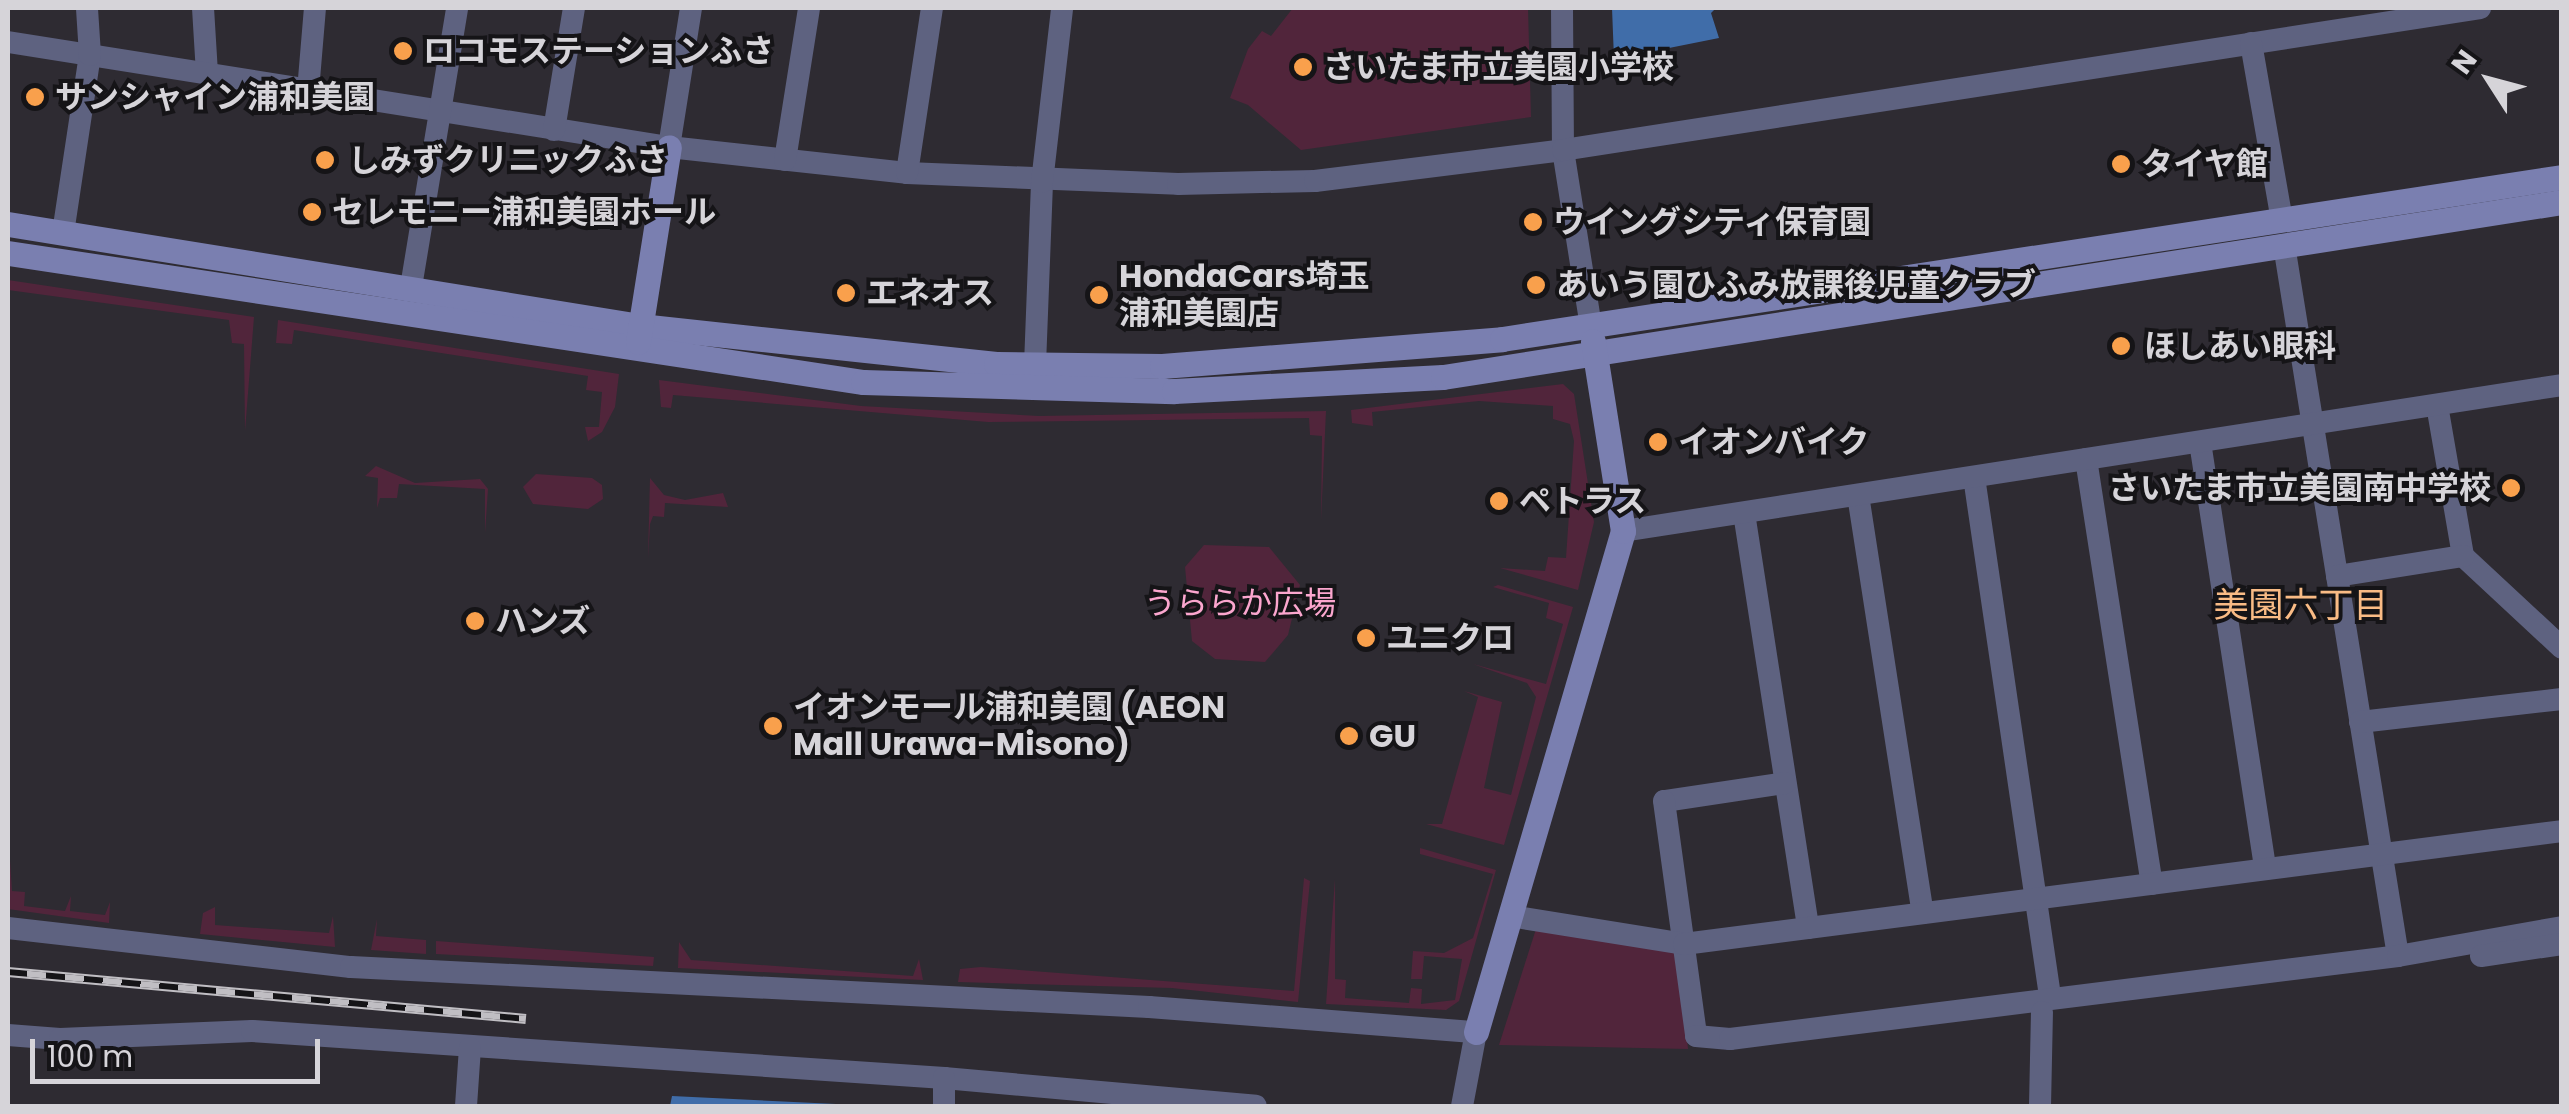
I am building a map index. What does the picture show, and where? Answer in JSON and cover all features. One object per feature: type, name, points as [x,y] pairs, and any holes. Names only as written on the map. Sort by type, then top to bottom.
[{"type":"street","points":[[62,233],[90,55],[87,8]]},
{"type":"street","points":[[203,8],[207,74]]},
{"type":"street","points":[[308,91],[315,8]]},
{"type":"street","points":[[411,288],[457,8]]},
{"type":"street","points":[[554,130],[574,8]]},
{"type":"street","points":[[636,352],[691,8]]},
{"type":"street","points":[[785,160],[810,8]]},
{"type":"street","points":[[907,173],[932,8]]},
{"type":"street","points":[[1035,365],[1042,182],[1062,8]]},
{"type":"street","points":[[1462,1106],[1476,1032],[1623,532],[1563,150],[1562,8]]},
{"type":"street","points":[[8,42],[668,147],[907,173],[1042,182],[1316,181],[1563,150],[2480,8]]},
{"type":"street","points":[[2251,43],[2398,956]]},
{"type":"street","points":[[8,253],[636,352],[863,382],[1174,391],[1382,383],[1595,354],[2283,233],[2562,176]]},
{"type":"street","points":[[8,224],[640,326],[1035,365],[1248,362],[1591,326],[2283,233],[2562,202]]},
{"type":"street","points":[[1623,532],[2562,385]]},
{"type":"street","points":[[2437,405],[2463,556],[2562,648]]},
{"type":"street","points":[[2200,442],[2266,869]]},
{"type":"street","points":[[2086,460],[2152,884]]},
{"type":"street","points":[[1974,477],[2040,898],[2046,1004],[2040,1106]]},
{"type":"street","points":[[1858,495],[1923,913]]},
{"type":"street","points":[[1744,512],[1808,928]]},
{"type":"street","points":[[2337,576],[2463,556]]},
{"type":"street","points":[[2360,722],[2562,700]]},
{"type":"street","points":[[1786,783],[1664,801],[1696,1036],[1788,1032],[2562,944]]},
{"type":"street","points":[[1510,916],[1684,944],[2562,831]]},
{"type":"street","points":[[2046,1004],[2398,956],[2562,927]]},
{"type":"street","points":[[8,928],[351,968],[1149,1007],[1476,1032]]},
{"type":"street","points":[[8,1035],[60,1039],[252,1031],[944,1078],[1256,1106]]},
{"type":"street","points":[[466,1106],[470,1048]]},
{"type":"street","points":[[944,1078],[944,1106]]},
{"type":"green space","points":[[1293,8],[1528,8],[1531,117],[1301,150],[1248,105],[1230,98],[1248,49],[1262,31],[1271,36]]},
{"type":"green space","points":[[8,280],[254,317],[245,431],[244,344],[232,343],[229,320],[8,290]]},
{"type":"green space","points":[[278,320],[619,374],[615,407],[602,432],[588,441],[585,427],[599,427],[602,392],[586,390],[588,376],[294,330],[292,344],[276,343]]},
{"type":"green space","points":[[659,380],[861,406],[1039,416],[1326,411],[1321,521],[1322,436],[1310,435],[1309,418],[988,422],[673,395],[671,408],[661,407]]},
{"type":"green space","points":[[1563,384],[1574,394],[1594,522],[1578,590],[1500,568],[1545,571],[1548,557],[1566,558],[1574,441],[1570,424],[1553,419],[1553,406],[1479,401],[1372,412],[1373,426],[1352,423],[1351,410]]},
{"type":"green space","points":[[376,466],[415,483],[480,479],[488,489],[485,533],[485,489],[399,484],[397,498],[380,498],[377,508],[378,478],[365,476]]},
{"type":"green space","points":[[536,474],[592,478],[602,485],[603,499],[588,509],[533,504],[523,487]]},
{"type":"green space","points":[[650,478],[664,495],[685,500],[723,493],[728,507],[665,503],[664,517],[653,516],[650,524],[648,559]]},
{"type":"green space","name":"うららか広場","points":[[1204,545],[1269,547],[1300,585],[1288,635],[1265,662],[1215,659],[1192,641],[1185,567]]},
{"type":"green space","points":[[1498,585],[1573,607],[1504,845],[1426,824],[1442,824],[1478,697],[1464,691],[1502,702],[1484,788],[1511,795],[1536,697],[1527,683],[1473,664],[1546,684],[1563,624],[1546,618],[1549,603],[1493,587]]},
{"type":"green space","points":[[9,845],[12,891],[25,892],[24,906],[65,911],[71,896],[70,911],[105,915],[110,902],[109,923],[8,909]]},
{"type":"green space","points":[[1420,848],[1496,870],[1459,1001],[1446,1010],[1326,1004],[1335,879],[1335,979],[1346,980],[1345,998],[1409,1003],[1411,988],[1422,989],[1421,1004],[1455,1000],[1462,959],[1424,956],[1422,979],[1411,979],[1413,951],[1444,953],[1473,938],[1493,874],[1420,854]]},
{"type":"green space","points":[[1304,878],[1310,881],[1298,1002],[1172,988],[958,982],[960,969],[981,967],[1294,991]]},
{"type":"green space","points":[[215,907],[215,925],[329,933],[333,916],[335,947],[200,934],[203,913]]},
{"type":"green space","points":[[377,919],[376,936],[426,940],[426,954],[371,950]]},
{"type":"green space","points":[[1536,929],[1678,949],[1688,1049],[1499,1045]]},
{"type":"green space","points":[[436,941],[654,957],[653,966],[436,954]]},
{"type":"green space","points":[[679,942],[691,960],[913,976],[919,959],[923,980],[678,968]]},
{"type":"water","points":[[1612,8],[1716,8],[1711,13],[1719,38],[1614,59]]},
{"type":"water","points":[[672,1096],[857,1105],[859,1106],[670,1106]]},
{"type":"railway","points":[[8,972],[526,1019]]},
{"type":"place","name":"ロコモステーションふさ","points":[[403,51]]},
{"type":"place","name":"さいたま市立美園小学校","points":[[1303,67]]},
{"type":"place","name":"サンシャイン浦和美園","points":[[35,97]]},
{"type":"place","name":"しみずクリニックふさ","points":[[325,160]]},
{"type":"place","name":"タイヤ館","points":[[2121,164]]},
{"type":"place","name":"セレモニー浦和美園ホール","points":[[312,212]]},
{"type":"place","name":"ウイングシティ保育園","points":[[1533,222]]},
{"type":"place","name":"あいう園ひふみ放課後児童クラブ","points":[[1536,285]]},
{"type":"place","name":"エネオス","points":[[846,293]]},
{"type":"place","name":"HondaCars埼玉 浦和美園店","points":[[1099,295]]},
{"type":"place","name":"ほしあい眼科","points":[[2121,346]]},
{"type":"place","name":"イオンバイク","points":[[1658,442]]},
{"type":"place","name":"さいたま市立美園南中学校","points":[[2511,488]]},
{"type":"place","name":"ペトラス","points":[[1499,501]]},
{"type":"place","name":"ハンズ","points":[[475,621]]},
{"type":"place","name":"ユニクロ","points":[[1366,638]]},
{"type":"place","name":"イオンモール浦和美園 (AEON Mall Urawa-Misono)","points":[[773,726]]},
{"type":"place","name":"GU","points":[[1349,736]]},
{"type":"district","name":"美園六丁目","points":[[2301,605]]}]
